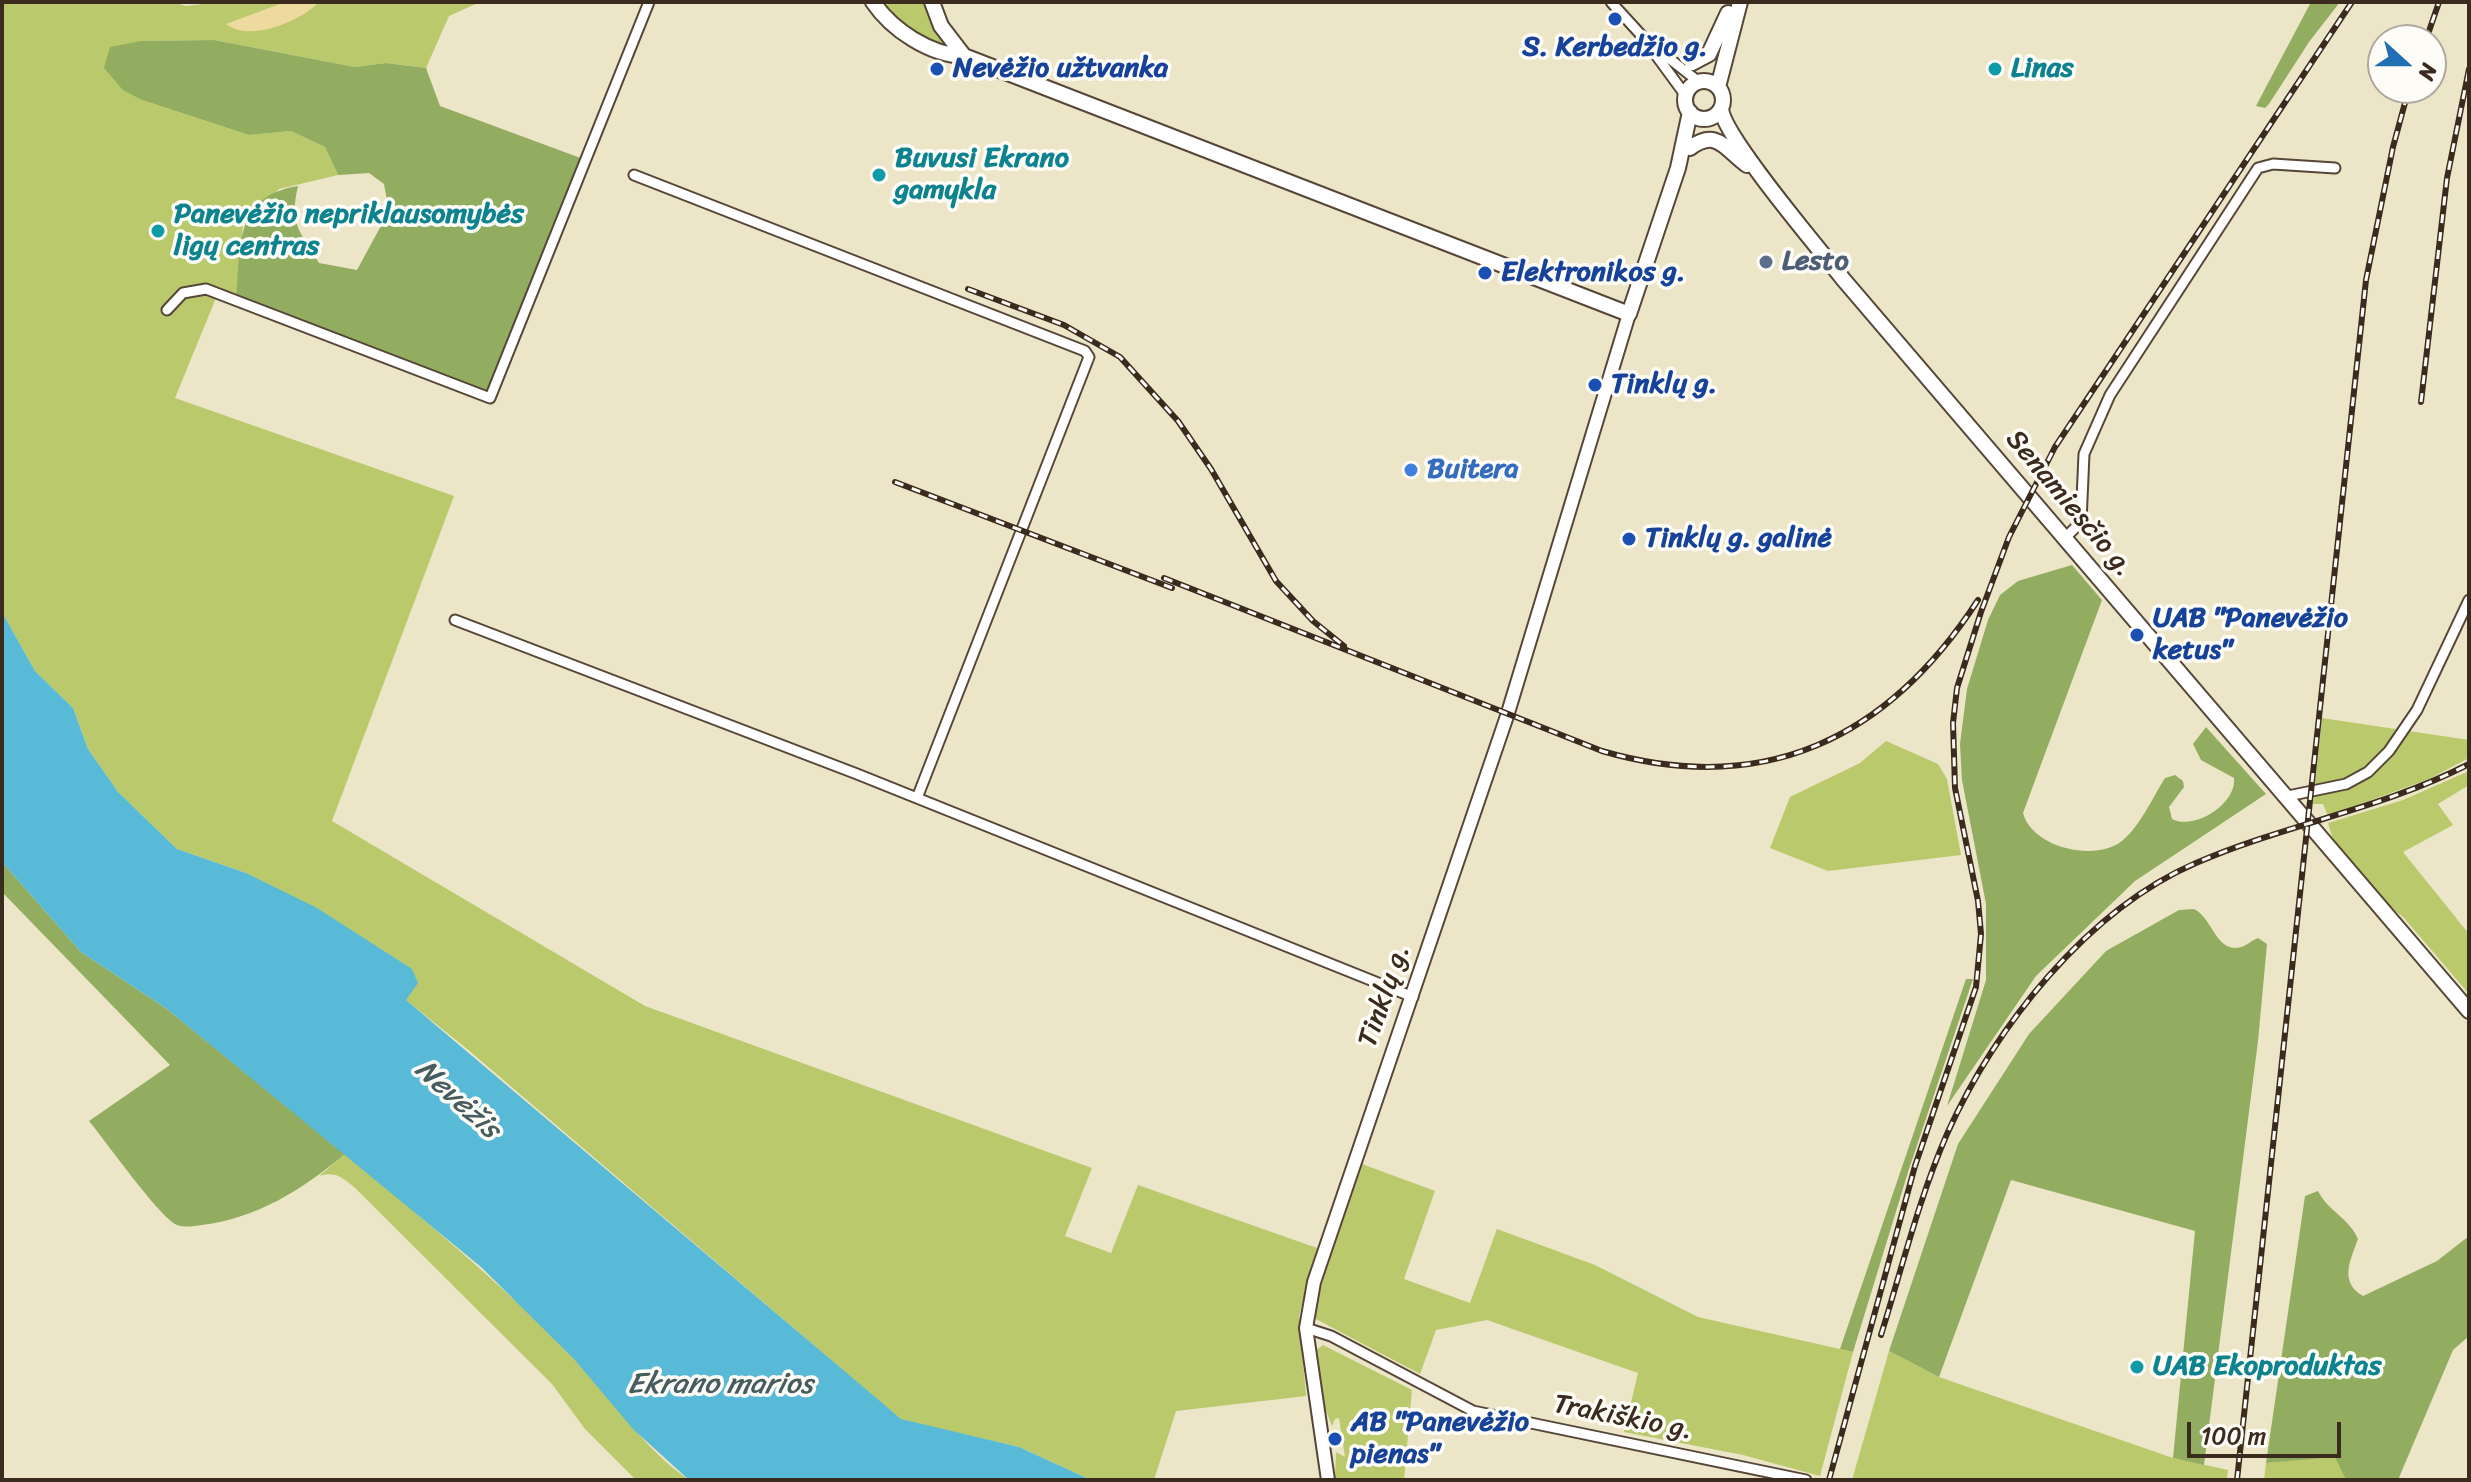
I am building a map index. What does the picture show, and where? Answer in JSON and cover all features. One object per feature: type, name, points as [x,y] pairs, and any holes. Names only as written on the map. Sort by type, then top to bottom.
[{"type":"main road","points":[[873,2],[914,39],[950,55],[964,56],[1629,314]]},
{"type":"main road","points":[[932,2],[941,26],[964,56]]},
{"type":"main road","points":[[1692,63],[1703,59],[1714,47],[1734,2]]},
{"type":"main road","points":[[1718,87],[1731,27],[1740,2]]},
{"type":"main road","points":[[1686,96],[1701,82],[1731,27]]},
{"type":"main road","name":"Senamiesčio g.","points":[[1701,82],[1718,87],[1723,97],[1721,108],[1724,122],[1753,168],[1843,279],[2469,1011]]},
{"type":"main road","name":"Senamiesčio g.","points":[[1686,96],[1700,117],[1753,168]]},
{"type":"main road","points":[[1700,117],[1721,108]]},
{"type":"main road","name":"Tinklų g.","points":[[1678,168],[1690,148],[1700,117]]},
{"type":"main road","name":"Tinklų g.","points":[[1328,1480],[1306,1328],[1314,1282],[1507,716],[1629,314],[1678,168],[1700,117]]},
{"type":"main road","name":"Senamiesčio g.","points":[[1708,138],[1753,168]]},
{"type":"main road","name":"Tinklų g.","points":[[1690,148],[1708,138]]},
{"type":"street","points":[[167,310],[183,293],[206,289],[490,398],[649,2]]},
{"type":"street","name":"Senamiesčio g.","points":[[1611,2],[1642,36],[1686,96]]},
{"type":"street","name":"Senamiesčio g.","points":[[1642,36],[1676,58],[1692,63]]},
{"type":"street","name":"Senamiesčio g.","points":[[1652,43],[1685,74],[1701,82]]},
{"type":"street","points":[[2064,539],[2081,522],[2084,454],[2110,395],[2258,168],[2273,164],[2335,168]]},
{"type":"street","points":[[634,175],[1085,351],[1089,357],[917,798]]},
{"type":"street","points":[[2283,797],[2346,784],[2368,772],[2389,751],[2417,710],[2469,600]]},
{"type":"street","points":[[455,620],[917,798],[1413,997]]},
{"type":"street","name":"Trakiškio g.","points":[[1306,1328],[1328,1335],[1473,1411],[1806,1480]]},
{"type":"green space","points":[[2,2],[173,2],[186,6],[220,2],[480,2],[449,16],[426,68],[386,63],[355,67],[214,40],[141,41],[142,100],[249,135],[291,131],[325,147],[338,175],[279,189],[243,225],[236,301],[216,298],[175,398],[454,496],[332,821],[645,1006],[1092,1168],[1065,1236],[1111,1253],[1138,1185],[1317,1248],[1299,1316],[1306,1396],[1176,1411],[1154,1480],[1091,1480],[1019,1447],[901,1420],[466,1048],[246,873],[177,849],[118,792],[88,749],[73,708],[35,671],[2,612]]},
{"type":"green space","points":[[888,2],[924,2],[932,22],[954,50],[909,27],[886,8]]},
{"type":"green space","points":[[2311,2],[2340,2],[2309,42],[2269,104],[2265,108],[2256,106]]},
{"type":"green space","points":[[214,40],[355,67],[386,63],[426,68],[440,106],[586,160],[490,398],[236,301],[244,227],[262,201],[277,192],[298,186],[295,210],[298,227],[319,263],[357,270],[389,211],[384,184],[369,173],[338,175],[325,147],[291,131],[249,135],[142,100],[123,90],[104,68],[110,47],[141,41]]},
{"type":"green space","points":[[2072,565],[2102,600],[2023,813],[2029,825],[2052,843],[2067,848],[2082,851],[2112,847],[2135,827],[2165,778],[2175,775],[2183,781],[2184,787],[2169,807],[2172,819],[2181,822],[2203,818],[2229,797],[2234,778],[2201,760],[2193,744],[2206,727],[2266,794],[2135,881],[2036,976],[1947,1106],[1986,980],[1986,904],[1962,780],[1960,744],[1967,689],[1988,620],[2000,595],[2018,581]]},
{"type":"green space","points":[[2322,718],[2469,740],[2469,758],[2429,779],[2328,816],[2323,804],[2313,804]]},
{"type":"green space","points":[[1886,741],[1938,764],[1947,779],[1961,855],[1828,871],[1770,848],[1790,797],[1860,763]]},
{"type":"green space","points":[[2469,771],[2469,785],[2438,804],[2453,825],[2403,852],[2469,934],[2469,994],[2404,918],[2379,897],[2335,847],[2328,823],[2403,800]]},
{"type":"green space","points":[[2,862],[81,952],[167,1009],[345,1154],[295,1190],[242,1216],[190,1226],[177,1225],[169,1219],[145,1194],[89,1121],[170,1065],[2,892]]},
{"type":"green space","points":[[2194,909],[2226,945],[2241,947],[2258,938],[2267,944],[2258,1041],[2204,1465],[2173,1458],[2195,1231],[2011,1180],[1939,1377],[1889,1351],[1958,1144],[2029,1034],[2106,951],[2179,910]]},
{"type":"green space","points":[[1966,979],[1973,979],[1909,1169],[1853,1352],[1840,1349]]},
{"type":"green space","points":[[345,1154],[518,1303],[587,1372],[641,1437],[689,1480],[636,1480],[585,1429],[552,1384],[355,1188],[335,1175],[319,1176]]},
{"type":"green space","points":[[1362,1164],[1435,1191],[1404,1279],[1470,1303],[1497,1229],[1595,1265],[1698,1317],[1853,1352],[1820,1476],[1743,1455],[1624,1432],[1638,1373],[1487,1320],[1436,1330],[1420,1374],[1314,1318],[1319,1289]]},
{"type":"green space","points":[[2318,1191],[2358,1239],[2348,1270],[2351,1284],[2363,1296],[2437,1261],[2469,1236],[2469,1336],[2453,1350],[2398,1480],[2346,1480],[2335,1457],[2266,1463],[2305,1196]]},
{"type":"green space","points":[[1323,1345],[1412,1390],[1404,1480],[1335,1480],[1336,1452],[1345,1457],[1339,1418],[1332,1426],[1320,1395],[1315,1351]]},
{"type":"green space","points":[[1889,1351],[1939,1377],[2173,1458],[2228,1470],[2227,1480],[1852,1480]]},
{"type":"green space","points":[[2335,1456],[2346,1480],[2264,1480],[2266,1463]]},
{"type":"sand","points":[[285,2],[319,2],[300,16],[274,27],[248,31],[226,24]]},
{"type":"water","name":"Ekrano marios","points":[[2,612],[35,671],[73,708],[88,749],[118,792],[177,849],[246,873],[317,908],[412,969],[418,983],[406,1000],[901,1419],[1019,1447],[1091,1480],[689,1480],[633,1429],[574,1359],[481,1267],[167,1009],[81,952],[2,862]]},
{"type":"railway","points":[[1829,1480],[1915,1166],[1976,987],[1981,934],[1978,901],[1955,788],[1953,723],[1957,688],[1981,612],[2009,537],[2055,447],[2352,2]]},
{"type":"railway","points":[[2431,24],[2439,2]]},
{"type":"railway","points":[[2421,402],[2447,178],[2469,69]]},
{"type":"railway","points":[[2237,1480],[2366,280],[2405,104]]},
{"type":"railway","points":[[968,289],[1064,325],[1120,357],[1178,421],[1211,469],[1276,581],[1313,621],[1344,646]]},
{"type":"railway","points":[[895,482],[1172,588]]},
{"type":"railway","points":[[1164,578],[1602,751],[1661,764],[1716,767],[1768,761],[1817,745],[1862,721],[1904,689],[1943,648],[1978,600]]},
{"type":"railway","points":[[1881,1335],[1928,1183],[1967,1094],[2018,1014],[2082,941],[2118,910],[2156,884],[2196,863],[2264,837],[2402,793],[2469,764]]},
{"type":"place","name":"S. Kerbedžio g.","points":[[1615,19]]},
{"type":"place","name":"Nevėžio užtvanka","points":[[937,69]]},
{"type":"place","name":"Linas","points":[[1995,69]]},
{"type":"place","name":"Buvusi Ekrano gamykla","points":[[879,175]]},
{"type":"place","name":"Panevėžio nepriklausomybės ligų centras","points":[[158,231]]},
{"type":"place","name":"Lesto","points":[[1766,262]]},
{"type":"place","name":"Elektronikos g.","points":[[1485,273]]},
{"type":"place","name":"Tinklų g.","points":[[1595,385]]},
{"type":"place","name":"Buitera","points":[[1411,470]]},
{"type":"place","name":"Tinklų g. galinė","points":[[1629,539]]},
{"type":"place","name":"UAB \"Panevėžio ketus\"","points":[[2137,635]]},
{"type":"place","name":"UAB Ekoproduktas","points":[[2137,1367]]},
{"type":"place","name":"AB \"Panevėžio pienas\"","points":[[1335,1439]]},
{"type":"water label","name":"Nevėžis","points":[[457,1100]]}]
